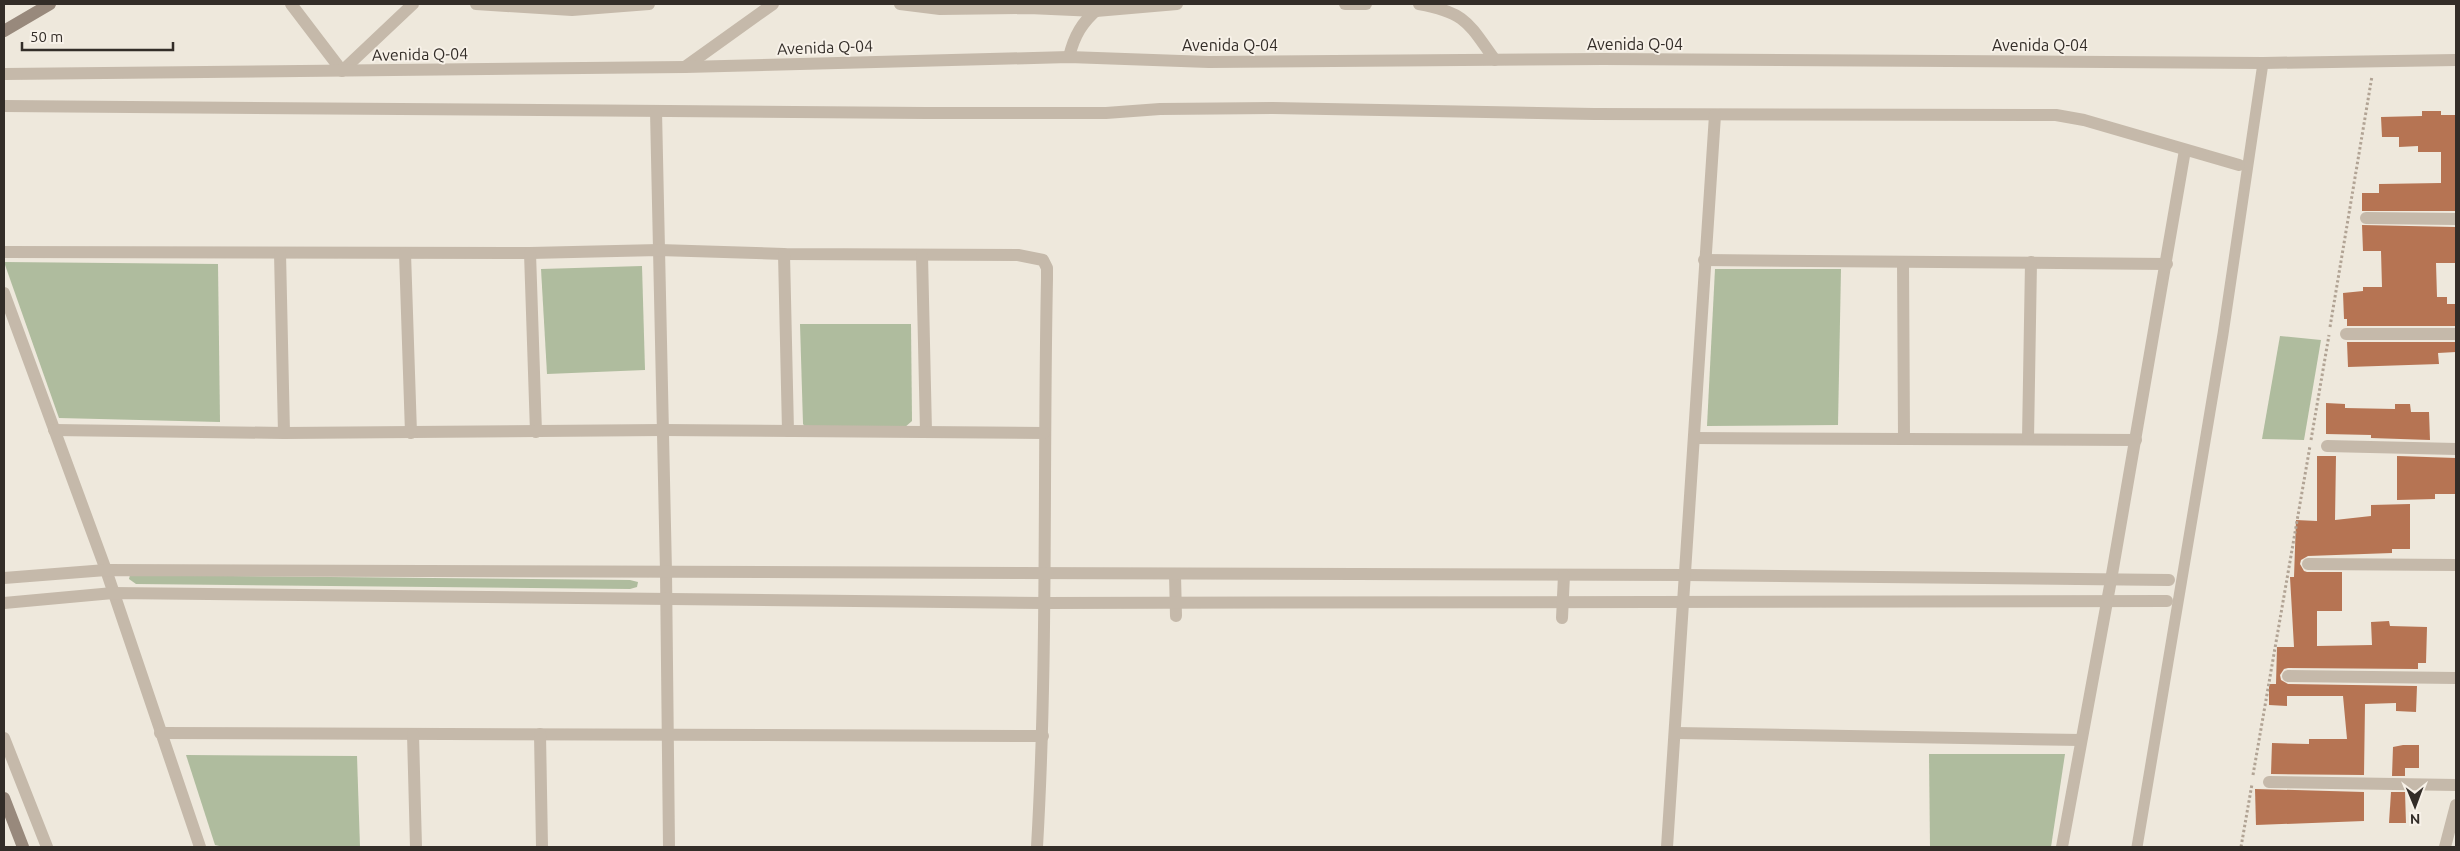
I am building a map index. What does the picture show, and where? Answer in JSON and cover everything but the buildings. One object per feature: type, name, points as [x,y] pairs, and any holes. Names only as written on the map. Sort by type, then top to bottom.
[{"type":"street","points":[[4,31],[50,4]]},
{"type":"street","points":[[291,4],[342,72],[413,4]]},
{"type":"street","points":[[476,4],[572,10],[648,4]]},
{"type":"street","points":[[685,68],[773,4]]},
{"type":"street","points":[[900,4],[940,9],[1177,4]]},
{"type":"street","points":[[1345,4],[1366,4]]},
{"type":"street","points":[[1419,4],[1444,8],[1464,19],[1495,60]]},
{"type":"street","points":[[1069,57],[1074,37],[1086,19],[1100,7]]},
{"type":"street","name":"Avenida Q-04","points":[[4,74],[685,68],[1069,57],[1209,62],[1495,60],[2263,63],[2456,60]]},
{"type":"street","points":[[4,106],[1106,113],[1160,109],[1273,108],[1715,115],[2056,115],[2084,120],[2239,165]]},
{"type":"street","points":[[656,111],[667,598],[669,847]]},
{"type":"street","points":[[1668,847],[1685,602],[1704,260],[1715,115]]},
{"type":"street","points":[[2062,847],[2112,580],[2185,150]]},
{"type":"street","points":[[2366,218],[2456,219]]},
{"type":"street","points":[[4,252],[280,254],[530,253],[659,250],[784,254],[1018,255],[1043,260],[1047,268],[1044,433],[1043,736],[1037,847]]},
{"type":"street","points":[[405,253],[410,433]]},
{"type":"street","points":[[530,253],[536,432]]},
{"type":"street","points":[[280,254],[284,433]]},
{"type":"street","points":[[784,254],[788,431]]},
{"type":"street","points":[[922,255],[926,432]]},
{"type":"street","points":[[1704,260],[2167,264]]},
{"type":"street","points":[[1903,262],[1904,438]]},
{"type":"street","points":[[2028,439],[2031,262]]},
{"type":"street","points":[[4,293],[106,570],[200,847]]},
{"type":"street","points":[[2346,334],[2456,334]]},
{"type":"street","points":[[54,430],[284,433],[663,430],[1044,433]]},
{"type":"street","points":[[1694,438],[2136,440]]},
{"type":"street","points":[[2327,446],[2456,449]]},
{"type":"street","points":[[2308,564],[2456,565]]},
{"type":"street","points":[[4,578],[106,570],[1686,575],[2169,580]]},
{"type":"street","points":[[1175,574],[1176,616]]},
{"type":"street","points":[[1562,618],[1564,576]]},
{"type":"street","points":[[4,603],[113,593],[1044,603],[2167,601]]},
{"type":"street","points":[[2288,676],[2456,678]]},
{"type":"street","points":[[160,733],[1043,736]]},
{"type":"street","points":[[1676,733],[2081,740]]},
{"type":"street","points":[[413,734],[416,847]]},
{"type":"street","points":[[540,734],[542,847]]},
{"type":"street","points":[[4,738],[47,847]]},
{"type":"street","points":[[2269,782],[2456,785]]},
{"type":"street","points":[[4,798],[23,847]]},
{"type":"street","points":[[2445,847],[2456,805]]},
{"type":"lane","points":[[2137,847],[2222,344],[2263,63]]},
{"type":"path","points":[[2241,847],[2374,61]]},
{"type":"green space","points":[[4,262],[218,264],[220,422],[59,418]]},
{"type":"green space","points":[[642,266],[645,370],[547,374],[541,269]]},
{"type":"green space","points":[[1715,269],[1841,269],[1838,425],[1707,426]]},
{"type":"green space","points":[[800,324],[911,324],[912,421],[904,428],[806,428],[803,424]]},
{"type":"green space","points":[[2280,336],[2321,340],[2304,440],[2262,439]]},
{"type":"green space","points":[[130,575],[630,580],[638,582],[637,587],[630,589],[136,584],[129,579]]},
{"type":"green space","points":[[1929,754],[2065,754],[2051,847],[1930,847]]},
{"type":"green space","points":[[186,755],[357,756],[360,847],[224,847],[215,845]]}]
